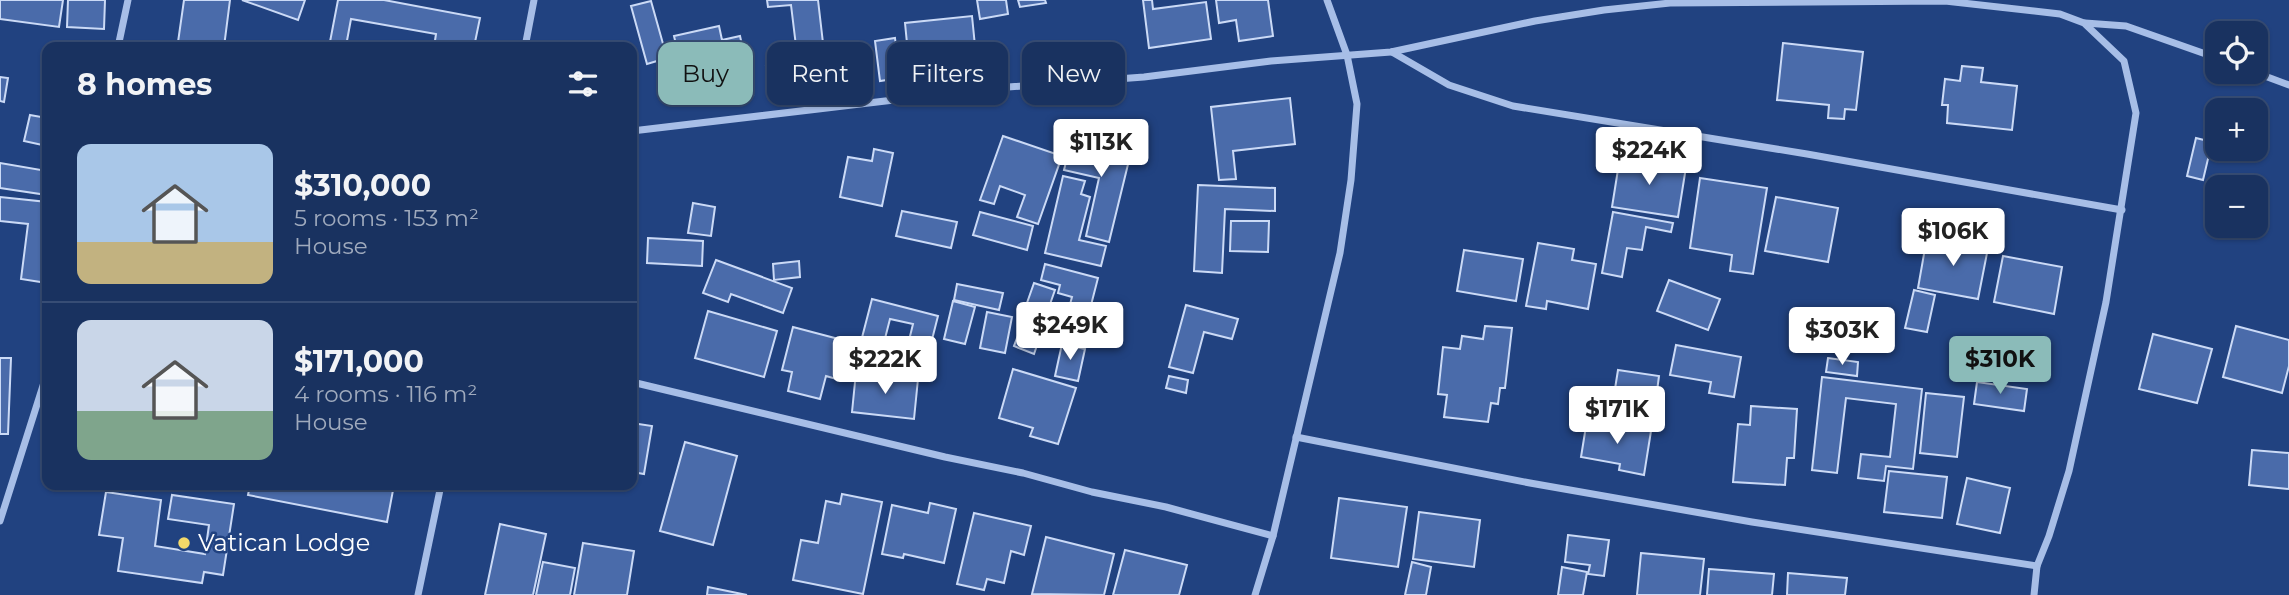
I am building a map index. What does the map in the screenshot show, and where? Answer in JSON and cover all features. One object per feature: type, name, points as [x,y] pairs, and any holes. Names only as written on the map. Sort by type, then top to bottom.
[{"type":"street","points":[[119,42],[128,0]]},
{"type":"street","points":[[526,42],[534,0]]},
{"type":"street","points":[[1255,595],[1273,536],[1340,253],[1351,180],[1357,104],[1347,55],[1327,0]]},
{"type":"street","points":[[637,130],[995,88],[1144,77],[1271,61],[1391,52],[1535,21],[1670,3],[1945,1],[2009,7],[2060,13],[2084,23],[2126,26],[2205,54]]},
{"type":"street","points":[[2034,595],[2037,566],[2069,471],[2106,302],[2136,113],[2124,61],[2084,23]]},
{"type":"street","points":[[1391,52],[1449,85],[1513,106],[2122,209]]},
{"type":"street","points":[[2268,77],[2289,85]]},
{"type":"street","points":[[637,383],[932,454],[1023,473],[1092,492],[1166,507],[1273,536]]},
{"type":"street","points":[[0,521],[42,389]]},
{"type":"street","points":[[1296,437],[1530,483],[1739,520],[2037,566]]},
{"type":"street","points":[[418,595],[441,490]]},
{"type":"building","points":[[0,0],[63,0],[59,27],[0,19]]},
{"type":"building","points":[[68,0],[105,0],[104,29],[67,27]]},
{"type":"building","points":[[184,0],[230,0],[225,42],[178,42]]},
{"type":"building","points":[[242,0],[305,0],[298,20]]},
{"type":"building","points":[[338,0],[384,0],[480,18],[475,42],[435,42],[436,34],[351,19],[347,42],[330,42]]},
{"type":"building","points":[[767,0],[818,0],[823,42],[796,42],[791,5],[768,7]]},
{"type":"building","points":[[977,0],[1006,0],[1008,14],[980,19]]},
{"type":"building","points":[[1018,0],[1045,0],[1046,3],[1020,7]]},
{"type":"building","points":[[1143,0],[1152,0],[1153,9],[1206,2],[1211,39],[1149,48]]},
{"type":"building","points":[[1216,0],[1268,0],[1273,36],[1239,41],[1236,20],[1219,23]]},
{"type":"building","points":[[651,1],[663,42],[658,42],[658,61],[647,64],[631,6]]},
{"type":"building","points":[[972,16],[975,42],[907,42],[905,23]]},
{"type":"building","points":[[719,26],[722,40],[740,36],[741,42],[675,42],[674,36]]},
{"type":"building","points":[[895,38],[896,42],[887,42],[887,80],[880,81],[875,41]]},
{"type":"building","points":[[1783,43],[1863,52],[1856,110],[1845,109],[1844,119],[1828,118],[1829,105],[1777,100]]},
{"type":"building","points":[[1962,66],[1983,68],[1981,82],[2017,86],[2012,130],[1947,123],[1948,105],[1942,105],[1945,79],[1960,81]]},
{"type":"building","points":[[0,77],[8,78],[4,102],[0,101]]},
{"type":"building","points":[[1290,98],[1295,144],[1233,151],[1236,179],[1219,180],[1211,107]]},
{"type":"building","points":[[30,115],[42,117],[42,145],[24,141]]},
{"type":"building","points":[[1073,134],[1132,148],[1109,242],[1086,236],[1099,178],[1064,170]]},
{"type":"building","points":[[1003,136],[1062,156],[1038,224],[1017,217],[1025,195],[1000,186],[994,204],[980,200]]},
{"type":"building","points":[[2196,138],[2205,140],[2205,161],[2208,161],[2203,180],[2187,176]]},
{"type":"building","points":[[874,149],[893,153],[882,206],[840,197],[848,157],[872,161]]},
{"type":"building","points":[[1620,157],[1686,167],[1678,217],[1612,207]]},
{"type":"building","points":[[0,163],[42,170],[42,194],[0,188]]},
{"type":"building","points":[[1063,176],[1085,181],[1081,194],[1090,197],[1079,240],[1106,246],[1101,266],[1045,253]]},
{"type":"building","points":[[1700,178],[1767,188],[1753,274],[1730,271],[1732,255],[1690,248]]},
{"type":"building","points":[[1198,185],[1275,188],[1275,211],[1225,209],[1222,273],[1194,271]]},
{"type":"building","points":[[0,197],[42,201],[42,282],[21,279],[28,224],[0,221]]},
{"type":"building","points":[[1776,197],[1838,208],[1828,262],[1765,251]]},
{"type":"building","points":[[693,203],[715,207],[711,236],[688,233]]},
{"type":"building","points":[[902,211],[957,222],[951,248],[896,236]]},
{"type":"building","points":[[980,212],[1033,226],[1027,250],[973,235]]},
{"type":"building","points":[[1613,212],[1673,223],[1671,232],[1646,227],[1642,250],[1627,248],[1622,277],[1602,273]]},
{"type":"building","points":[[1231,221],[1269,221],[1268,252],[1230,251]]},
{"type":"building","points":[[1927,237],[1988,248],[1978,299],[1918,288]]},
{"type":"building","points":[[648,238],[703,241],[702,266],[647,263]]},
{"type":"building","points":[[1538,243],[1574,249],[1572,260],[1596,264],[1588,309],[1547,301],[1546,309],[1526,306]]},
{"type":"building","points":[[1464,250],[1523,259],[1516,301],[1457,291]]},
{"type":"building","points":[[2003,256],[2062,267],[2054,314],[1994,302]]},
{"type":"building","points":[[716,260],[792,288],[783,313],[731,294],[728,302],[703,293]]},
{"type":"building","points":[[799,261],[800,277],[774,280],[773,264]]},
{"type":"building","points":[[1045,264],[1098,278],[1082,340],[1062,334],[1072,297],[1058,293],[1060,285],[1041,280]]},
{"type":"building","points":[[1669,280],[1720,299],[1708,330],[1657,311]]},
{"type":"building","points":[[1034,283],[1055,290],[1043,324],[1022,317]]},
{"type":"building","points":[[957,284],[1003,293],[999,310],[954,300]]},
{"type":"building","points":[[1914,290],[1935,295],[1927,332],[1905,328]]},
{"type":"building","points":[[872,299],[938,316],[923,375],[902,369],[913,324],[890,319],[880,358],[858,353]]},
{"type":"building","points":[[953,301],[975,307],[965,344],[944,339]]},
{"type":"building","points":[[1186,305],[1238,319],[1232,339],[1204,332],[1193,373],[1169,367]]},
{"type":"building","points":[[708,311],[777,331],[764,377],[695,358]]},
{"type":"building","points":[[987,312],[1012,317],[1005,353],[980,348]]},
{"type":"building","points":[[1024,320],[1043,328],[1034,354],[1014,346]]},
{"type":"building","points":[[1485,326],[1512,328],[1505,388],[1500,388],[1498,404],[1491,403],[1488,422],[1444,417],[1447,395],[1438,394],[1443,347],[1460,349],[1462,336],[1483,339]]},
{"type":"building","points":[[2236,326],[2289,340],[2289,366],[2282,393],[2223,377]]},
{"type":"building","points":[[793,327],[850,342],[840,380],[826,376],[820,399],[788,391],[792,372],[782,370]]},
{"type":"building","points":[[2153,334],[2212,349],[2197,403],[2139,389]]},
{"type":"building","points":[[1062,344],[1085,349],[1078,381],[1055,376]]},
{"type":"building","points":[[1676,345],[1741,357],[1734,397],[1709,393],[1711,382],[1670,375]]},
{"type":"building","points":[[0,358],[11,358],[8,434],[0,434]]},
{"type":"building","points":[[1828,358],[1858,362],[1857,376],[1826,372]]},
{"type":"building","points":[[1013,369],[1076,388],[1058,444],[1030,436],[1033,428],[999,418]]},
{"type":"building","points":[[1618,370],[1659,376],[1652,429],[1629,425],[1634,398],[1614,395]]},
{"type":"building","points":[[856,372],[918,379],[914,419],[852,412]]},
{"type":"building","points":[[1169,376],[1188,380],[1186,393],[1166,388]]},
{"type":"building","points":[[1822,377],[1922,389],[1913,469],[1886,466],[1884,481],[1858,478],[1861,454],[1890,457],[1896,404],[1846,398],[1837,473],[1812,470]]},
{"type":"building","points":[[1977,382],[2027,389],[2024,411],[1974,404]]},
{"type":"building","points":[[1926,393],[1964,397],[1957,457],[1920,453]]},
{"type":"building","points":[[1751,406],[1797,409],[1794,458],[1787,458],[1785,485],[1733,482],[1738,424],[1750,425]]},
{"type":"building","points":[[1587,420],[1651,431],[1644,475],[1619,470],[1620,464],[1581,457]]},
{"type":"building","points":[[637,424],[652,426],[644,474],[637,473]]},
{"type":"building","points":[[685,442],[737,456],[713,545],[660,531]]},
{"type":"building","points":[[2252,450],[2289,453],[2289,489],[2249,485]]},
{"type":"building","points":[[1889,471],[1947,477],[1942,518],[1884,512]]},
{"type":"building","points":[[1967,478],[2010,488],[2000,533],[1957,524]]},
{"type":"building","points":[[249,490],[393,490],[387,522],[248,495]]},
{"type":"building","points":[[106,492],[161,500],[155,546],[205,554],[209,525],[168,519],[172,495],[234,504],[223,575],[204,572],[202,583],[118,571],[123,538],[99,535]]},
{"type":"building","points":[[842,494],[882,502],[863,594],[793,580],[801,540],[818,543],[826,501],[840,504]]},
{"type":"building","points":[[1339,498],[1407,507],[1398,567],[1331,558]]},
{"type":"building","points":[[930,503],[956,509],[944,563],[904,554],[903,558],[882,554],[892,505],[928,513]]},
{"type":"building","points":[[1419,512],[1480,520],[1474,567],[1413,559]]},
{"type":"building","points":[[974,513],[1031,526],[1024,555],[1011,551],[1004,583],[987,579],[984,590],[957,584]]},
{"type":"building","points":[[500,524],[546,534],[533,595],[485,595]]},
{"type":"building","points":[[1568,535],[1609,540],[1604,576],[1588,574],[1590,565],[1565,562]]},
{"type":"building","points":[[1046,537],[1114,554],[1104,595],[1032,594]]},
{"type":"building","points":[[583,543],[634,551],[627,595],[574,595]]},
{"type":"building","points":[[1125,550],[1187,565],[1179,595],[1113,595]]},
{"type":"building","points":[[1641,553],[1704,559],[1700,595],[1637,595]]},
{"type":"building","points":[[543,562],[575,568],[570,595],[536,595]]},
{"type":"building","points":[[1412,562],[1431,567],[1426,595],[1405,595]]},
{"type":"building","points":[[1562,567],[1587,572],[1583,595],[1558,595]]},
{"type":"building","points":[[1709,569],[1774,574],[1772,595],[1707,595]]},
{"type":"building","points":[[1788,573],[1847,578],[1845,595],[1787,595]]},
{"type":"building","points":[[708,587],[747,595],[707,595]]},
{"type":"place","name":"Vatican Lodge","points":[[184,543]]}]
